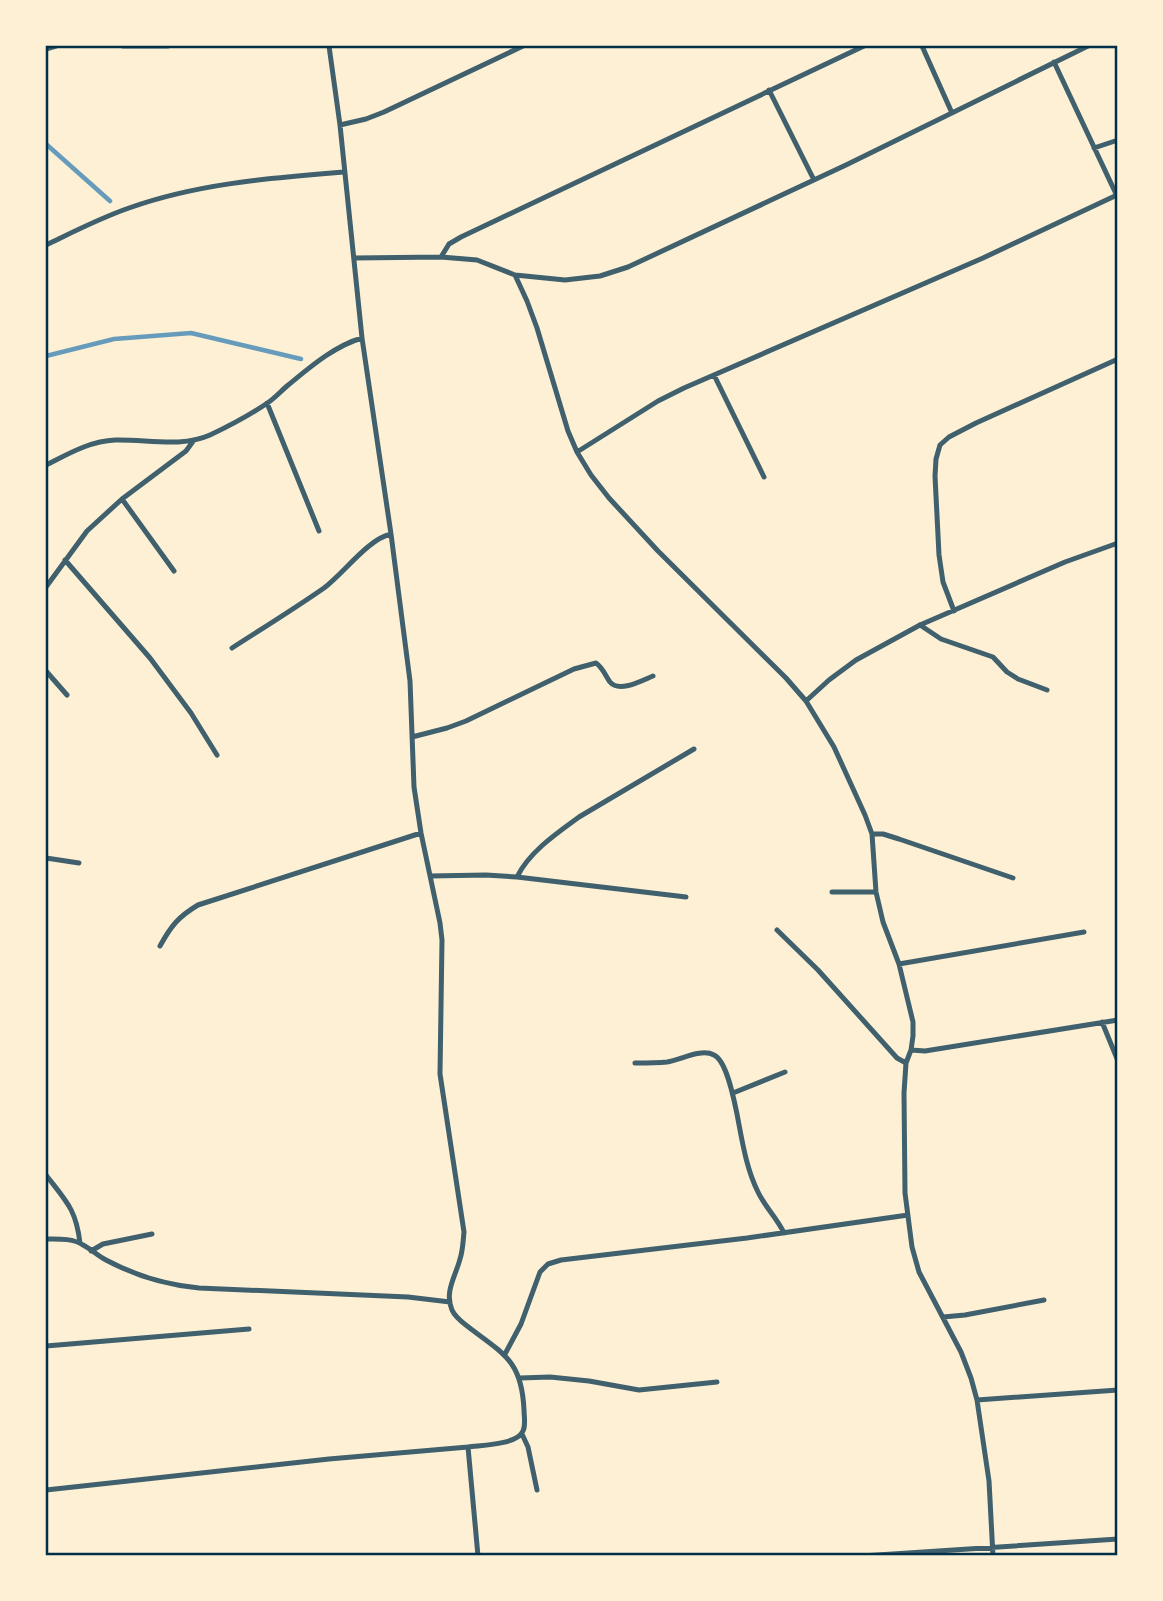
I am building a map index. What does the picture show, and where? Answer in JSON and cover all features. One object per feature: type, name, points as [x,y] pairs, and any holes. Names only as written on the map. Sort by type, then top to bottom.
[{"type":"street","points":[[46,49],[56,46]]},
{"type":"street","points":[[123,46],[168,46]]},
{"type":"street","points":[[46,1490],[329,1459],[468,1447],[515,1439],[522,1434],[524,1428],[520,1378],[505,1354],[457,1318],[450,1301],[452,1279],[460,1262],[464,1232],[441,1087],[442,940],[414,787],[410,681],[362,338],[329,46]]},
{"type":"street","points":[[340,125],[384,112],[523,46]]},
{"type":"street","points":[[441,257],[449,244],[461,237],[864,46]]},
{"type":"street","points":[[922,46],[952,113]]},
{"type":"street","points":[[355,258],[441,257],[477,260],[515,275],[565,281],[600,276],[628,267],[814,180],[1054,62],[1077,48],[1088,46]]},
{"type":"street","points":[[578,453],[658,401],[1117,196],[1054,62]]},
{"type":"street","points":[[769,90],[814,180]]},
{"type":"street","points":[[1094,148],[1118,140]]},
{"type":"street","points":[[46,245],[129,208],[209,186],[259,178],[345,172]]},
{"type":"street","points":[[515,275],[537,328],[568,431],[591,475],[649,542],[806,701],[834,747],[872,834],[876,892],[883,922],[899,964],[913,1022],[904,1093],[905,1193],[912,1247],[919,1272],[966,1365],[977,1400],[989,1481],[993,1556]]},
{"type":"street","points":[[46,465],[79,449],[105,442],[194,440],[209,435],[267,403],[340,346],[362,338]]},
{"type":"street","points":[[954,611],[943,582],[939,555],[935,476],[940,446],[949,437],[976,423],[1118,359]]},
{"type":"street","points":[[714,375],[764,477]]},
{"type":"street","points":[[267,403],[319,531]]},
{"type":"street","points":[[46,587],[87,531],[122,499],[186,451],[194,440]]},
{"type":"street","points":[[122,499],[174,571]]},
{"type":"street","points":[[232,648],[323,588],[374,541],[391,534]]},
{"type":"street","points":[[806,701],[856,660],[920,625],[1065,562],[1118,543]]},
{"type":"street","points":[[65,560],[150,658],[191,713],[217,755]]},
{"type":"street","points":[[920,625],[941,639],[993,657],[1018,679],[1047,690]]},
{"type":"street","points":[[412,737],[466,721],[574,668],[589,664],[596,663],[611,684],[617,687],[653,676]]},
{"type":"street","points":[[46,671],[67,695]]},
{"type":"street","points":[[517,877],[526,861],[563,828],[694,749]]},
{"type":"street","points":[[160,946],[171,926],[183,914],[198,905],[421,833]]},
{"type":"street","points":[[872,834],[900,839],[1013,878]]},
{"type":"street","points":[[46,858],[79,863]]},
{"type":"street","points":[[430,876],[517,877],[685,897]]},
{"type":"street","points":[[832,892],[876,892]]},
{"type":"street","points":[[777,930],[818,970],[897,1058],[906,1063]]},
{"type":"street","points":[[899,964],[1084,932]]},
{"type":"street","points":[[911,1050],[925,1051],[1118,1020]]},
{"type":"street","points":[[1102,1022],[1118,1061]]},
{"type":"street","points":[[635,1063],[668,1062],[703,1053],[718,1056],[733,1093],[753,1181],[784,1233]]},
{"type":"street","points":[[733,1093],[785,1072]]},
{"type":"street","points":[[46,1175],[71,1206],[78,1223],[80,1242]]},
{"type":"street","points":[[505,1354],[522,1324],[540,1272],[548,1264],[561,1260],[908,1215]]},
{"type":"street","points":[[91,1251],[103,1244],[152,1234]]},
{"type":"street","points":[[46,1239],[80,1242],[105,1260],[174,1285],[450,1301]]},
{"type":"street","points":[[943,1317],[1044,1300]]},
{"type":"street","points":[[46,1346],[249,1329]]},
{"type":"street","points":[[520,1378],[550,1377],[639,1390],[718,1382]]},
{"type":"street","points":[[977,1400],[1118,1390]]},
{"type":"street","points":[[522,1434],[528,1447],[537,1490]]},
{"type":"street","points":[[468,1447],[478,1556]]},
{"type":"street","points":[[862,1556],[1118,1539]]},
{"type":"waterway","points":[[46,144],[110,201]]},
{"type":"waterway","points":[[46,356],[114,339],[191,333],[301,359]]}]
